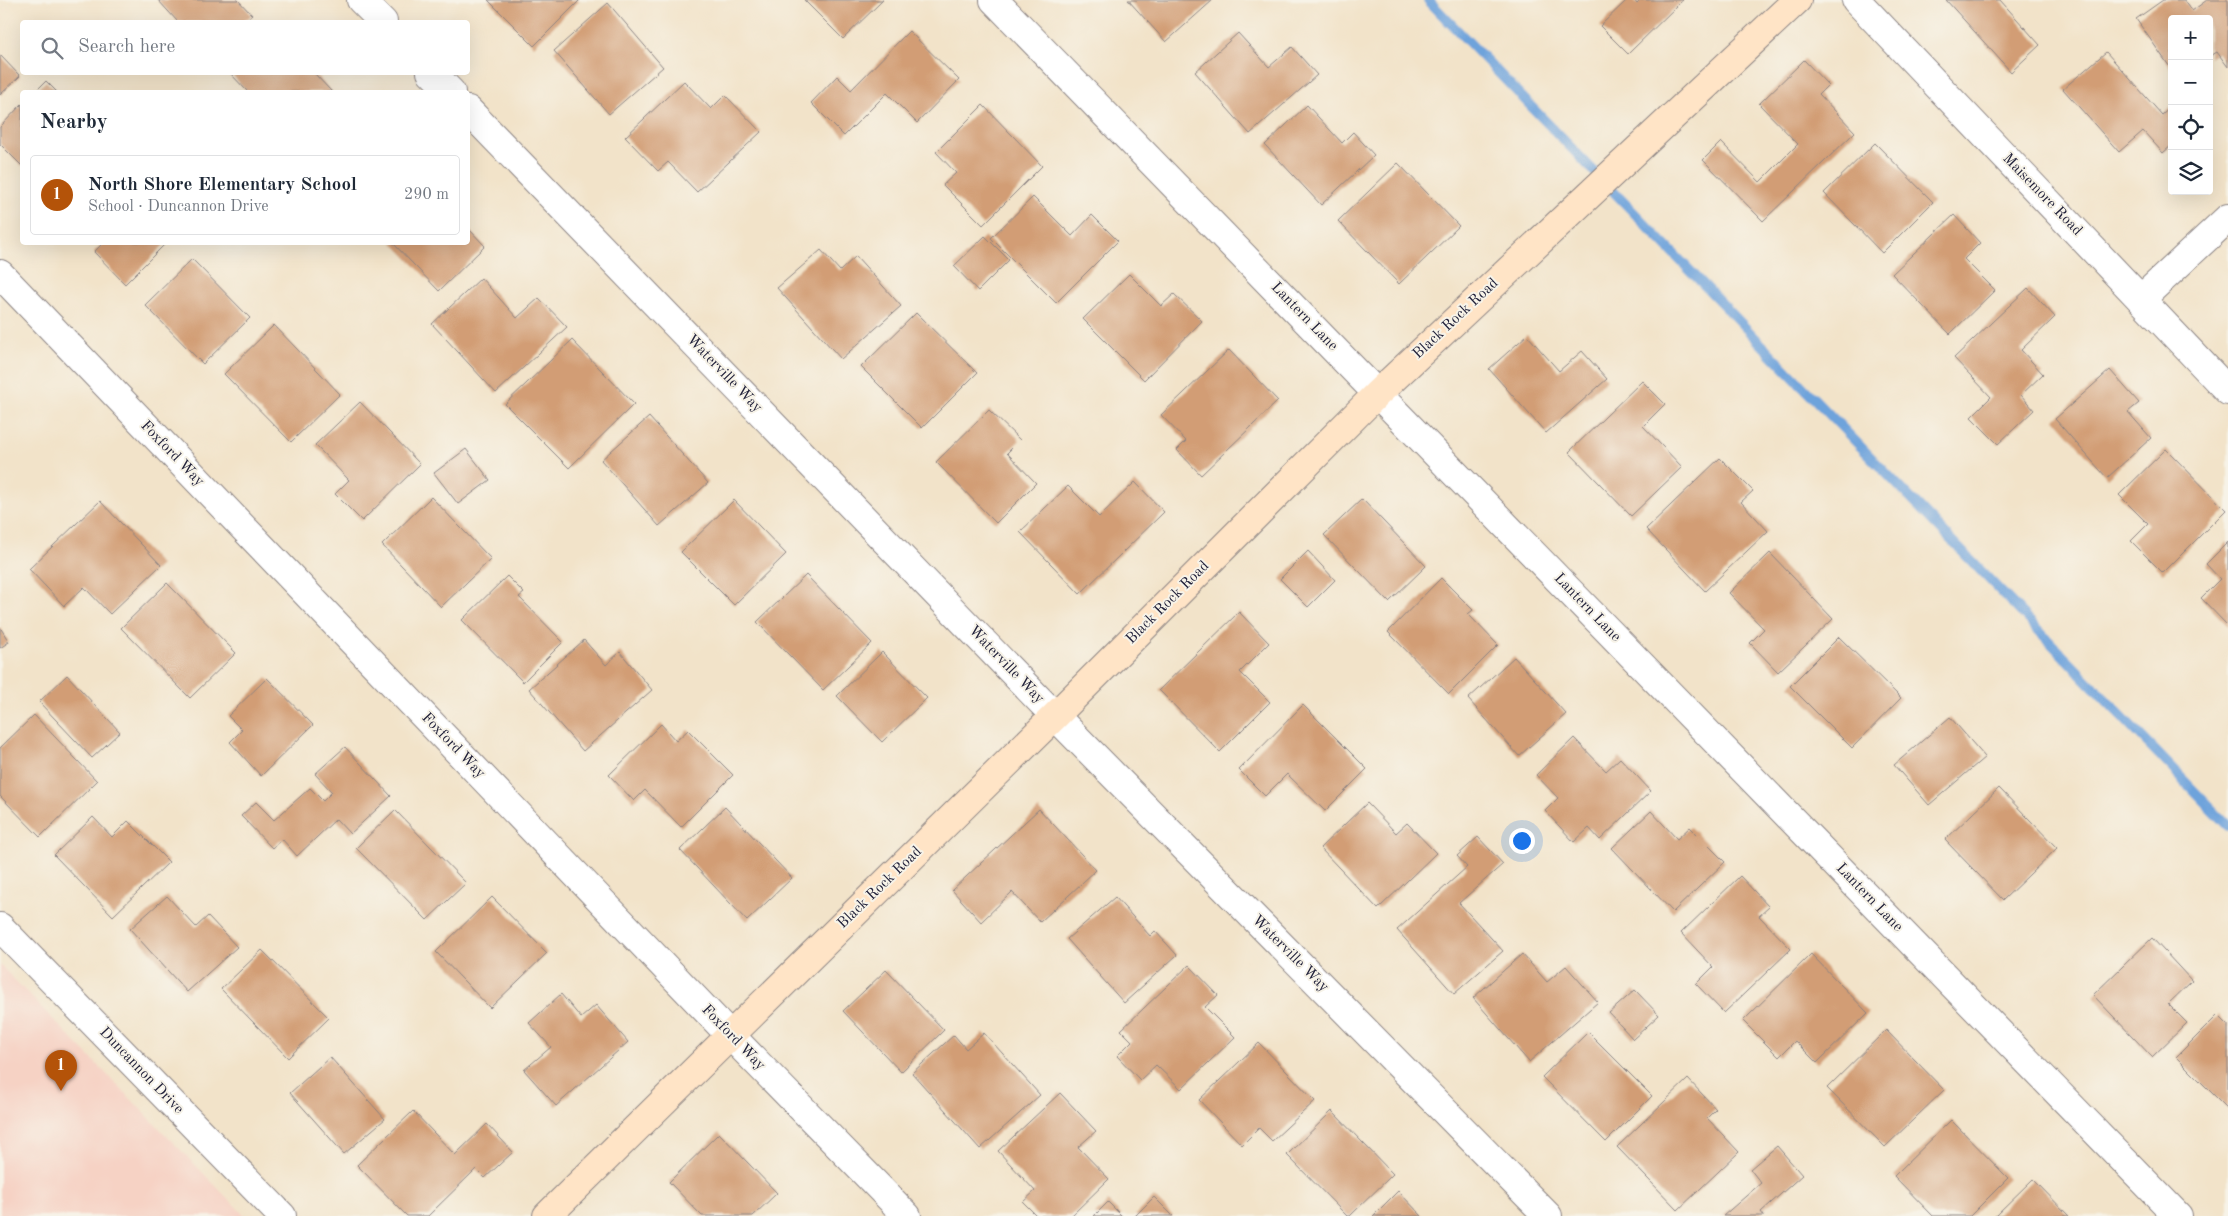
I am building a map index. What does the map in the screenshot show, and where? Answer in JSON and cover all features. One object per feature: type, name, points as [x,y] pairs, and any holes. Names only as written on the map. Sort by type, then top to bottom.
[{"type":"street","points":[[361,0],[381,20]]},
{"type":"street","name":"Lantern Lane","points":[[994,0],[2178,1216]]},
{"type":"street","name":"Black Rock Road","points":[[547,1216],[1055,716],[1378,393],[1798,0]]},
{"type":"street","name":"Maisemore Road","points":[[1856,0],[2228,391]]},
{"type":"street","points":[[434,75],[449,90]]},
{"type":"street","name":"Waterville Way","points":[[470,112],[1055,716],[1548,1216]]},
{"type":"street","points":[[2141,299],[2228,218]]},
{"type":"street","name":"Foxford Way","points":[[0,274],[730,1035],[907,1216]]},
{"type":"street","name":"Duncannon Drive","points":[[0,927],[282,1216]]},
{"type":"shaded area","points":[[0,965],[245,1216],[0,1216]]},
{"type":"building","points":[[158,0],[238,0],[252,15],[246,20],[176,20]]},
{"type":"building","points":[[488,0],[580,0],[534,46]]},
{"type":"building","points":[[804,0],[883,0],[843,39]]},
{"type":"building","points":[[1128,0],[1213,0],[1166,42]]},
{"type":"building","points":[[1627,0],[1634,0],[1637,4],[1641,0],[1683,0],[1628,54],[1600,26]]},
{"type":"building","points":[[1946,0],[2000,0],[2040,45],[2011,72]]},
{"type":"building","points":[[2163,0],[2184,0],[2192,11],[2207,0],[2228,0],[2228,67],[2217,52],[2213,54],[2213,15],[2168,15],[2168,64],[2136,19]]},
{"type":"building","points":[[608,3],[663,67],[609,114],[554,51]]},
{"type":"building","points":[[909,31],[959,80],[917,123],[887,93],[844,136],[811,103],[837,76],[851,90]]},
{"type":"building","points":[[1238,33],[1269,67],[1292,47],[1317,75],[1250,134],[1195,72]]},
{"type":"building","points":[[2106,52],[2162,115],[2168,110],[2168,149],[2163,153],[2143,131],[2119,152],[2063,89]]},
{"type":"building","points":[[0,55],[20,76],[0,95]]},
{"type":"building","points":[[1804,60],[1828,85],[1819,94],[1855,132],[1763,221],[1703,160],[1721,142],[1760,182],[1798,144],[1759,104]]},
{"type":"building","points":[[232,75],[316,75],[330,90],[246,90]]},
{"type":"building","points":[[46,81],[55,90],[37,90]]},
{"type":"building","points":[[684,81],[711,109],[725,95],[761,132],[697,192],[668,162],[658,171],[625,137]]},
{"type":"building","points":[[983,105],[1042,166],[983,225],[943,185],[956,173],[936,152]]},
{"type":"building","points":[[1307,105],[1342,143],[1353,132],[1374,155],[1321,205],[1265,145]]},
{"type":"building","points":[[20,106],[20,164],[0,144],[0,127]]},
{"type":"building","points":[[1875,143],[1933,202],[1882,253],[1824,193]]},
{"type":"building","points":[[1398,163],[1459,226],[1399,284],[1338,221]]},
{"type":"building","points":[[1033,197],[1072,236],[1092,215],[1118,241],[1056,303],[991,238]]},
{"type":"building","points":[[1954,215],[1980,243],[1964,259],[1995,290],[1950,334],[1892,274]]},
{"type":"building","points":[[470,230],[485,246],[439,291],[395,245],[470,245]]},
{"type":"building","points":[[985,236],[1009,260],[978,291],[954,266]]},
{"type":"building","points":[[101,245],[164,245],[125,284],[94,252]]},
{"type":"building","points":[[821,250],[840,271],[856,256],[901,306],[841,359],[777,288]]},
{"type":"building","points":[[192,259],[250,318],[203,364],[145,305]]},
{"type":"building","points":[[1129,274],[1161,306],[1174,294],[1202,321],[1144,380],[1083,319]]},
{"type":"building","points":[[481,278],[517,318],[539,298],[567,327],[496,393],[432,324]]},
{"type":"building","points":[[2028,288],[2055,317],[2021,350],[2043,374],[2021,395],[2034,410],[1998,444],[1971,417],[1991,397],[1954,358]]},
{"type":"building","points":[[916,313],[977,373],[922,428],[861,367]]},
{"type":"building","points":[[274,325],[340,394],[291,442],[224,374]]},
{"type":"building","points":[[1527,335],[1559,371],[1582,351],[1607,379],[1546,433],[1489,369]]},
{"type":"building","points":[[572,340],[634,404],[569,468],[505,404]]},
{"type":"building","points":[[1229,350],[1278,401],[1201,475],[1177,450],[1186,441],[1161,415]]},
{"type":"building","points":[[2110,370],[2139,403],[2128,412],[2151,438],[2107,478],[2055,419]]},
{"type":"building","points":[[1642,381],[1665,404],[1643,426],[1682,467],[1631,516],[1569,452]]},
{"type":"building","points":[[360,402],[420,464],[362,521],[335,494],[349,480],[315,445]]},
{"type":"building","points":[[989,410],[1020,440],[1007,453],[1036,483],[996,523],[936,462]]},
{"type":"building","points":[[649,417],[708,483],[659,526],[601,460]]},
{"type":"building","points":[[466,449],[490,480],[458,504],[434,473]]},
{"type":"building","points":[[2166,449],[2226,510],[2163,573],[2131,541],[2148,524],[2119,495]]},
{"type":"building","points":[[1720,458],[1753,491],[1741,502],[1768,531],[1705,591],[1646,529]]},
{"type":"building","points":[[1135,482],[1164,512],[1080,594],[1020,532],[1068,486],[1099,517]]},
{"type":"building","points":[[431,497],[491,559],[441,607],[382,545]]},
{"type":"building","points":[[1362,499],[1426,566],[1389,602],[1324,535]]},
{"type":"building","points":[[734,500],[786,554],[734,605],[681,552]]},
{"type":"building","points":[[100,501],[161,565],[110,614],[84,587],[64,606],[29,569]]},
{"type":"building","points":[[2228,542],[2228,626],[2201,598],[2220,579],[2206,564]]},
{"type":"building","points":[[1308,551],[1335,580],[1308,607],[1280,579]]},
{"type":"building","points":[[1770,553],[1833,619],[1778,672],[1750,643],[1764,629],[1729,593]]},
{"type":"building","points":[[806,575],[872,643],[823,690],[757,622]]},
{"type":"building","points":[[507,576],[524,593],[519,597],[563,642],[523,682],[462,620]]},
{"type":"building","points":[[1441,578],[1473,610],[1468,614],[1498,645],[1449,694],[1388,632]]},
{"type":"building","points":[[167,583],[236,653],[190,698],[121,628]]},
{"type":"building","points":[[1239,612],[1269,643],[1240,672],[1270,702],[1220,752],[1159,690]]},
{"type":"building","points":[[0,627],[9,642],[0,648]]},
{"type":"building","points":[[1839,637],[1901,698],[1852,748],[1790,686]]},
{"type":"building","points":[[584,640],[606,665],[620,652],[652,690],[583,751],[529,689]]},
{"type":"building","points":[[882,652],[927,698],[882,742],[837,696]]},
{"type":"building","points":[[1514,657],[1566,714],[1519,756],[1468,699]]},
{"type":"building","points":[[67,675],[120,732],[92,758],[39,702]]},
{"type":"building","points":[[267,678],[313,725],[261,776],[230,742],[242,730],[228,716]]},
{"type":"building","points":[[1303,705],[1367,769],[1325,811],[1287,774],[1265,796],[1239,770]]},
{"type":"building","points":[[34,715],[97,781],[40,837],[0,796],[0,748]]},
{"type":"building","points":[[1950,717],[1985,757],[1929,805],[1894,765]]},
{"type":"building","points":[[661,724],[676,741],[688,730],[733,775],[681,827],[645,790],[634,801],[609,775]]},
{"type":"building","points":[[1574,738],[1606,771],[1620,758],[1651,791],[1600,840],[1589,828],[1574,842],[1545,811],[1558,798],[1536,775]]},
{"type":"building","points":[[345,747],[391,796],[350,834],[336,819],[297,856],[282,839],[272,848],[241,816],[256,802],[274,820],[310,788],[323,801],[332,792],[315,774]]},
{"type":"building","points":[[1999,788],[2057,848],[2003,900],[1945,840]]},
{"type":"building","points":[[1367,803],[1396,833],[1407,823],[1436,853],[1378,909],[1320,848]]},
{"type":"building","points":[[725,807],[792,878],[747,921],[680,850]]},
{"type":"building","points":[[1039,809],[1096,870],[1040,922],[1012,892],[981,922],[952,890]]},
{"type":"building","points":[[395,810],[466,883],[427,920],[356,848]]},
{"type":"building","points":[[1651,811],[1677,839],[1690,827],[1725,862],[1673,912],[1612,848]]},
{"type":"building","points":[[93,817],[112,837],[128,821],[169,862],[113,916],[54,855]]},
{"type":"building","points":[[1478,837],[1503,864],[1459,903],[1503,951],[1454,994],[1397,930],[1467,867],[1457,856]]},
{"type":"building","points":[[1740,876],[1769,907],[1759,916],[1791,949],[1724,1013],[1696,984],[1713,967],[1681,933]]},
{"type":"building","points":[[167,896],[196,927],[208,916],[237,947],[187,992],[130,929]]},
{"type":"building","points":[[492,897],[547,953],[490,1008],[436,952]]},
{"type":"building","points":[[1115,897],[1150,936],[1155,931],[1177,955],[1124,1003],[1067,939]]},
{"type":"building","points":[[2152,938],[2192,981],[2168,1004],[2187,1023],[2152,1057],[2093,995]]},
{"type":"building","points":[[262,950],[329,1018],[288,1058],[221,989]]},
{"type":"building","points":[[1522,954],[1547,982],[1566,966],[1598,1002],[1529,1062],[1473,998]]},
{"type":"building","points":[[1811,954],[1868,1013],[1817,1063],[1795,1041],[1779,1057],[1743,1021]]},
{"type":"building","points":[[1189,965],[1218,995],[1205,1007],[1235,1037],[1181,1089],[1156,1065],[1140,1080],[1117,1056],[1132,1041],[1121,1030]]},
{"type":"building","points":[[886,970],[944,1030],[901,1072],[843,1011]]},
{"type":"building","points":[[1635,990],[1659,1015],[1633,1039],[1609,1013]]},
{"type":"building","points":[[561,994],[581,1018],[596,1005],[628,1042],[556,1106],[524,1070],[551,1047],[529,1023]]},
{"type":"building","points":[[2218,1015],[2228,1025],[2228,1109],[2176,1057]]},
{"type":"building","points":[[1886,1030],[1944,1090],[1885,1147],[1827,1088]]},
{"type":"building","points":[[1588,1032],[1652,1096],[1606,1142],[1542,1077]]},
{"type":"building","points":[[984,1033],[1040,1095],[980,1149],[912,1073],[954,1035],[966,1049]]},
{"type":"building","points":[[1259,1043],[1315,1101],[1272,1141],[1259,1128],[1242,1145],[1199,1100]]},
{"type":"building","points":[[330,1057],[385,1119],[344,1154],[290,1093]]},
{"type":"building","points":[[1688,1079],[1716,1109],[1707,1118],[1739,1152],[1678,1210],[1617,1147]]},
{"type":"building","points":[[1060,1093],[1096,1131],[1078,1147],[1109,1179],[1071,1216],[1037,1216],[1023,1202],[1035,1191],[998,1151]]},
{"type":"building","points":[[413,1111],[455,1155],[487,1124],[513,1152],[485,1178],[476,1169],[428,1216],[407,1216],[357,1165]]},
{"type":"building","points":[[1332,1111],[1393,1174],[1350,1216],[1347,1216],[1287,1155]]},
{"type":"building","points":[[1951,1120],[2008,1178],[1970,1216],[1933,1216],[1894,1176]]},
{"type":"building","points":[[719,1133],[777,1193],[753,1216],[702,1216],[669,1182]]},
{"type":"building","points":[[1777,1146],[1802,1175],[1761,1212],[1764,1216],[1723,1216],[1761,1183],[1750,1169]]},
{"type":"building","points":[[2033,1179],[2069,1216],[1995,1216]]},
{"type":"building","points":[[1398,1191],[1422,1216],[1373,1216]]},
{"type":"building","points":[[1154,1197],[1173,1216],[1135,1216]]},
{"type":"building","points":[[1108,1202],[1122,1216],[1094,1216]]},
{"type":"waterway","points":[[1428,0],[2228,826]]},
{"type":"place","name":"North Shore Elementary School","points":[[61,1091]]}]
